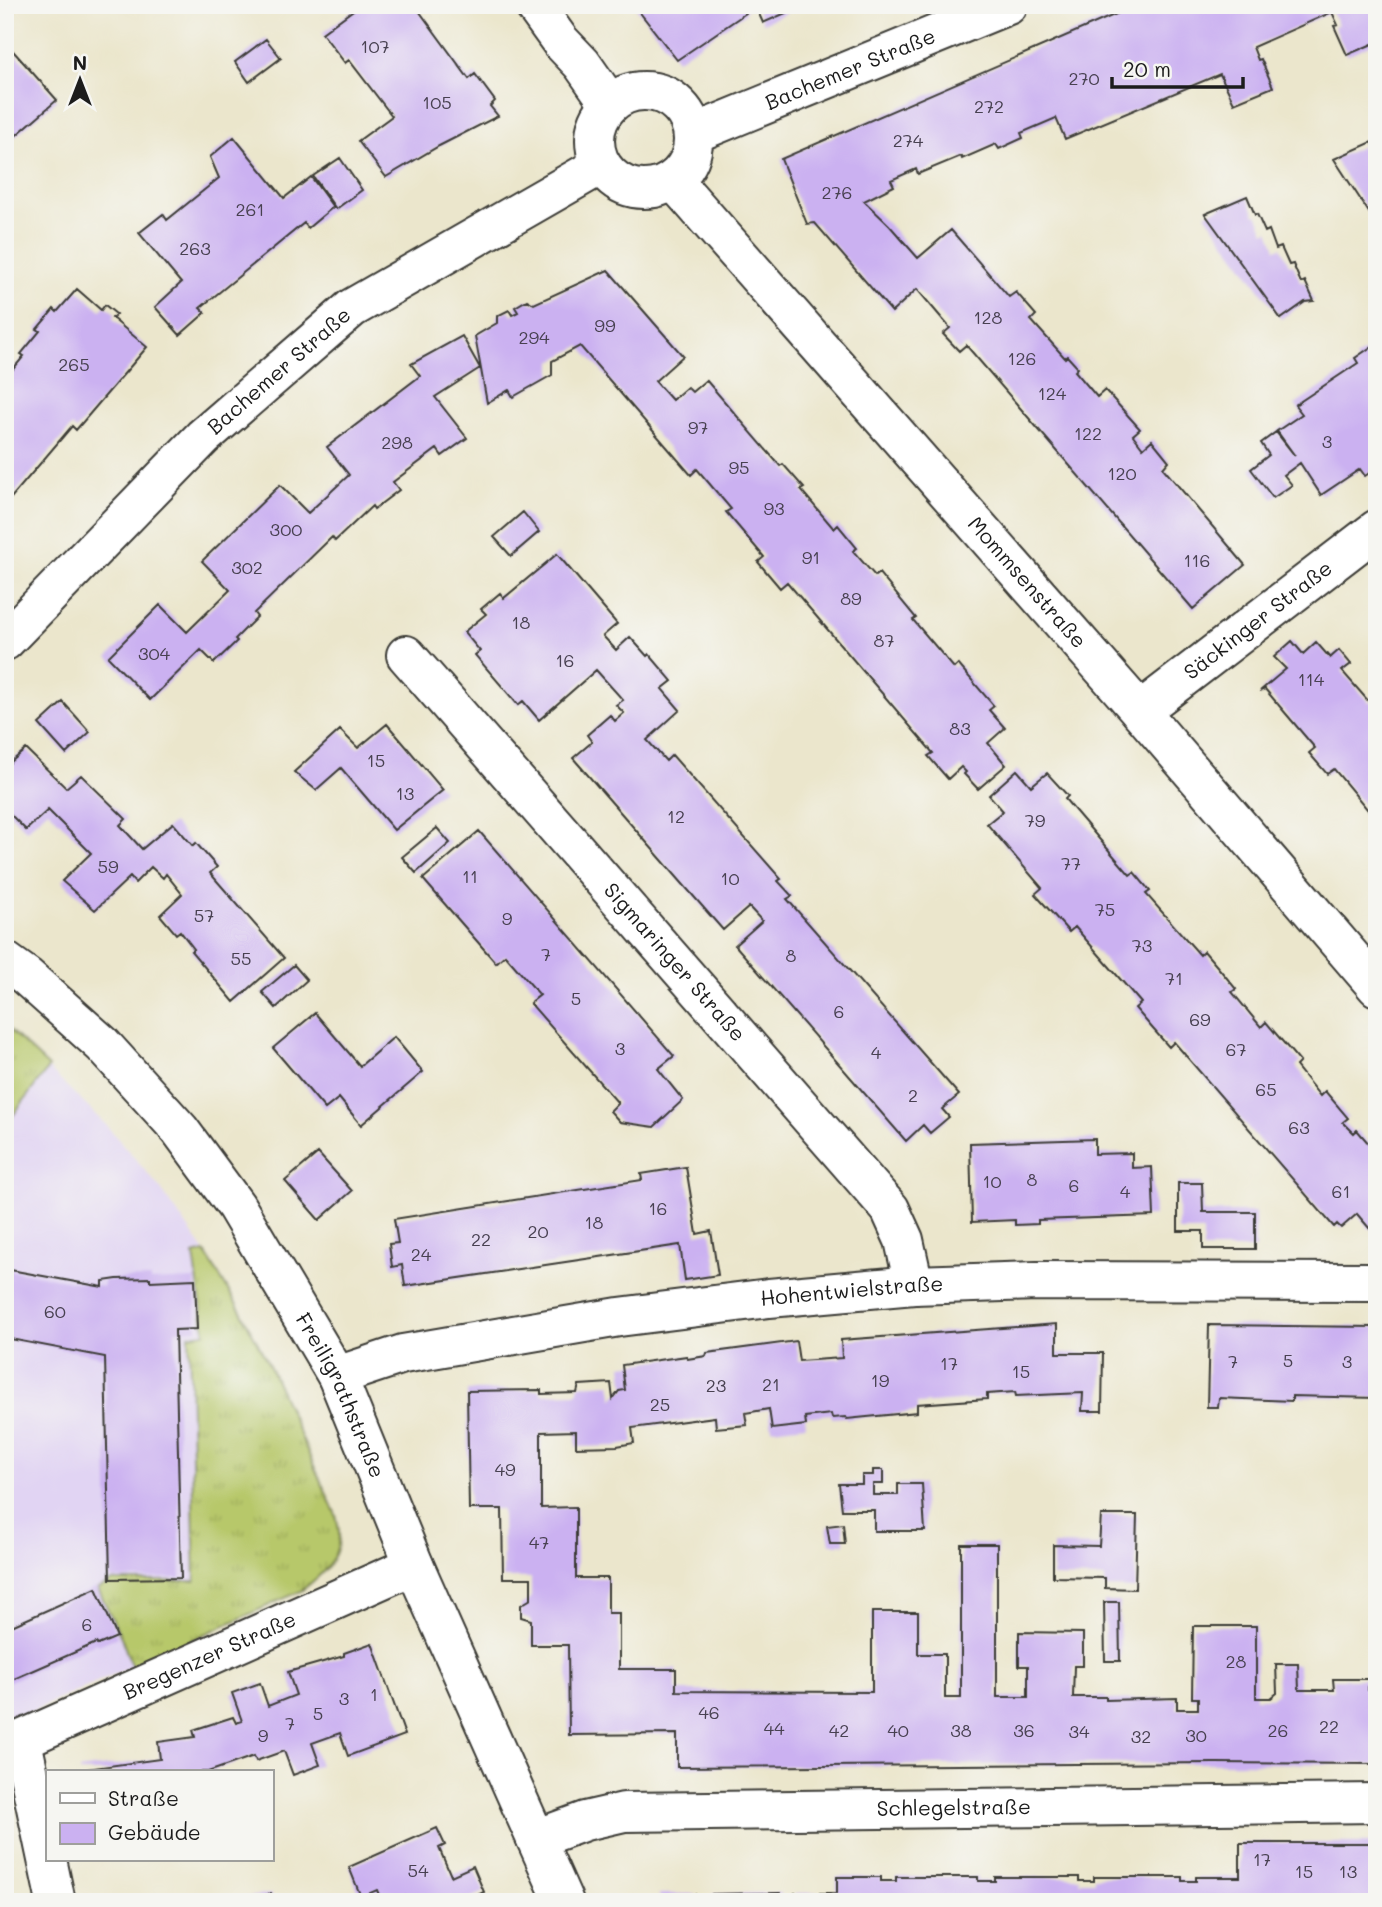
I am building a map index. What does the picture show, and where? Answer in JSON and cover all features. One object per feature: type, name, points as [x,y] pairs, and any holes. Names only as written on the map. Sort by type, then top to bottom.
[{"type":"street","points":[[534,5],[560,41],[582,64],[610,104]]},
{"type":"street","name":"Bachemer Straße","points":[[693,134],[1008,5]]},
{"type":"street","points":[[637,91],[668,97],[680,106],[689,119],[693,134],[693,148],[682,171],[673,180],[658,188],[625,186],[601,165],[595,150],[595,133],[600,117],[610,104],[623,95],[637,91]]},
{"type":"street","name":"Bachemer Straße","points":[[5,640],[203,437],[352,308],[601,165]]},
{"type":"street","name":"Mommsenstraße","points":[[673,180],[1140,711],[1377,987]]},
{"type":"street","name":"Säckinger Straße","points":[[1140,711],[1377,528]]},
{"type":"street","name":"Sigmaringer Straße","points":[[405,655],[890,1209],[904,1240],[914,1285]]},
{"type":"street","name":"Freiligrathstraße","points":[[5,961],[26,976],[102,1044],[180,1130],[236,1206],[337,1376],[414,1565],[565,1902]]},
{"type":"street","name":"Hohentwielstraße","points":[[337,1376],[403,1354],[620,1317],[769,1298],[914,1285],[1037,1281],[1377,1282]]},
{"type":"street","name":"Bregenzer Straße","points":[[14,1744],[414,1565]]},
{"type":"street","points":[[14,1744],[56,1902]]},
{"type":"street","name":"Schlegelstraße","points":[[536,1839],[584,1821],[624,1812],[1377,1803]]},
{"type":"shaded area","points":[[5,1026],[106,1125],[160,1188],[205,1252],[242,1313],[269,1365],[336,1515],[339,1536],[334,1558],[320,1576],[301,1591],[5,1723]]},
{"type":"green space","points":[[5,1026],[49,1067],[5,1126]]},
{"type":"green space","points":[[205,1252],[242,1313],[269,1365],[336,1515],[338,1546],[326,1568],[301,1591],[132,1667],[98,1589],[112,1581],[195,1581],[189,1335],[205,1333],[194,1255]]},
{"type":"building","points":[[360,5],[421,5],[417,8],[469,79],[475,74],[495,101],[490,106],[498,116],[386,177],[358,141],[392,116],[349,60],[345,63],[322,33]]},
{"type":"building","points":[[634,5],[752,5],[746,13],[677,60]]},
{"type":"building","points":[[755,5],[804,5],[763,23]]},
{"type":"building","points":[[1137,5],[1375,5],[1377,42],[1347,55],[1334,26],[1338,25],[1332,12],[1253,47],[1273,87],[1234,103],[1220,74],[1065,139],[1056,118],[1021,133],[1023,138],[999,149],[996,144],[918,174],[916,169],[891,180],[894,186],[864,201],[918,258],[951,230],[1009,297],[1016,292],[1036,315],[1031,320],[1065,358],[1067,356],[1078,368],[1075,371],[1097,397],[1105,390],[1140,429],[1133,435],[1143,448],[1152,440],[1169,461],[1163,468],[1245,565],[1193,609],[966,345],[959,351],[943,334],[950,328],[917,289],[892,312],[815,223],[807,224],[781,159]]},
{"type":"building","points":[[266,39],[281,58],[249,82],[235,62]]},
{"type":"building","points":[[5,42],[57,100],[5,145]]},
{"type":"building","points":[[234,137],[284,198],[311,177],[333,207],[308,228],[304,223],[200,308],[205,313],[180,335],[155,307],[181,283],[139,233],[163,214],[167,220],[219,178],[210,157]]},
{"type":"building","points":[[1372,142],[1377,152],[1377,215],[1372,217],[1334,159]]},
{"type":"building","points":[[340,158],[362,190],[336,209],[313,176]]},
{"type":"building","points":[[1247,196],[1265,232],[1269,230],[1276,249],[1281,247],[1289,265],[1293,264],[1301,283],[1305,281],[1314,301],[1305,302],[1281,319],[1205,214]]},
{"type":"building","points":[[608,270],[683,356],[655,381],[672,400],[687,387],[692,392],[706,380],[780,466],[783,464],[804,488],[801,490],[834,529],[838,525],[857,548],[853,551],[875,576],[879,573],[916,618],[913,620],[954,668],[958,664],[994,706],[989,710],[1005,728],[988,743],[1006,765],[978,789],[961,767],[948,779],[928,756],[933,753],[787,582],[780,588],[758,562],[764,557],[726,512],[731,509],[697,469],[691,475],[580,346],[552,361],[552,375],[513,397],[509,390],[487,403],[475,336],[497,323],[497,316],[509,310],[512,315],[518,312],[515,307],[527,300],[534,304]]},
{"type":"building","points":[[77,289],[101,310],[105,305],[116,314],[112,318],[147,347],[76,430],[72,426],[5,505],[5,370],[9,374],[40,331],[37,329],[54,309],[57,312]]},
{"type":"building","points":[[462,336],[480,368],[435,397],[467,438],[442,456],[437,449],[393,482],[399,490],[374,509],[372,506],[335,541],[332,537],[254,613],[257,617],[214,663],[201,650],[150,700],[108,657],[160,605],[187,632],[230,590],[202,561],[280,485],[308,513],[349,475],[327,447],[420,376],[411,364]]},
{"type":"building","points":[[1377,343],[1377,468],[1365,476],[1360,469],[1321,495],[1300,463],[1284,475],[1292,485],[1273,498],[1251,469],[1269,455],[1261,443],[1276,432],[1295,456],[1277,431],[1302,414],[1295,405],[1358,363],[1355,358]]},
{"type":"building","points":[[523,512],[539,532],[511,556],[494,537]]},
{"type":"building","points":[[557,554],[617,624],[603,636],[616,650],[630,637],[672,681],[662,689],[680,710],[647,740],[666,761],[672,755],[781,879],[778,881],[792,896],[787,899],[959,1095],[942,1109],[949,1117],[930,1133],[923,1125],[906,1141],[735,945],[762,921],[749,907],[723,930],[573,758],[592,742],[587,735],[610,715],[615,721],[624,713],[616,705],[623,700],[596,670],[539,720],[523,701],[518,705],[475,655],[480,651],[464,632],[486,614],[481,609],[500,593],[504,598]]},
{"type":"building","points":[[1292,641],[1303,654],[1316,642],[1330,658],[1339,650],[1351,664],[1342,671],[1370,703],[1377,697],[1377,821],[1334,769],[1327,774],[1309,753],[1315,748],[1265,689],[1260,691],[1286,669],[1274,657]]},
{"type":"building","points":[[63,702],[90,732],[66,754],[39,724]]},
{"type":"building","points":[[387,724],[443,790],[394,830],[341,768],[316,790],[294,772],[340,730],[358,748]]},
{"type":"building","points":[[26,749],[66,788],[81,775],[126,819],[120,825],[142,849],[173,823],[193,846],[196,843],[217,867],[210,873],[284,958],[234,1002],[191,951],[194,949],[180,931],[176,934],[160,915],[182,894],[166,874],[163,878],[151,867],[135,883],[130,877],[95,910],[62,881],[91,853],[48,810],[26,830],[5,809],[5,767]]},
{"type":"building","points":[[1017,770],[1031,786],[1047,773],[1068,796],[1065,799],[1130,875],[1134,872],[1150,891],[1146,894],[1200,955],[1204,951],[1221,971],[1236,989],[1232,992],[1261,1027],[1266,1022],[1300,1062],[1296,1066],[1320,1096],[1325,1091],[1348,1118],[1343,1122],[1354,1133],[1357,1130],[1377,1153],[1377,1223],[1370,1229],[1357,1214],[1341,1228],[1337,1224],[1334,1227],[1174,1042],[1169,1047],[1153,1029],[1135,1008],[1141,1003],[1075,927],[1069,932],[1035,894],[1042,888],[987,824],[1003,811],[989,795]]},
{"type":"building","points":[[437,828],[450,843],[416,873],[402,857]]},
{"type":"building","points":[[479,831],[674,1056],[658,1069],[683,1100],[654,1127],[620,1122],[610,1111],[618,1103],[530,1003],[540,995],[505,955],[496,963],[423,879]]},
{"type":"building","points":[[294,965],[307,980],[276,1008],[262,992]]},
{"type":"building","points":[[315,1013],[360,1066],[394,1037],[423,1072],[361,1125],[339,1098],[325,1109],[273,1048]]},
{"type":"building","points":[[1095,1139],[1095,1154],[1132,1153],[1132,1168],[1152,1167],[1154,1216],[1038,1220],[1038,1224],[1015,1225],[1015,1220],[972,1222],[970,1143]]},
{"type":"building","points":[[318,1153],[352,1191],[319,1220],[285,1181]]},
{"type":"building","points":[[686,1167],[697,1234],[711,1231],[718,1275],[685,1280],[680,1245],[405,1286],[402,1265],[392,1267],[389,1244],[398,1243],[394,1219],[642,1180],[641,1174]]},
{"type":"building","points":[[1178,1183],[1202,1183],[1203,1212],[1255,1212],[1255,1249],[1203,1249],[1203,1231],[1178,1231]]},
{"type":"building","points":[[5,1269],[103,1287],[103,1281],[117,1279],[195,1279],[197,1329],[175,1330],[181,1578],[110,1579],[105,1357],[5,1338]]},
{"type":"building","points":[[1057,1324],[1057,1353],[1103,1353],[1102,1411],[1082,1411],[1083,1393],[1016,1396],[1015,1392],[987,1394],[987,1399],[917,1404],[917,1412],[847,1419],[832,1418],[831,1414],[805,1417],[806,1425],[772,1429],[769,1409],[745,1413],[747,1425],[716,1428],[715,1417],[632,1428],[634,1443],[617,1446],[576,1447],[576,1431],[541,1432],[541,1508],[576,1507],[576,1578],[608,1578],[608,1613],[619,1613],[619,1669],[676,1669],[676,1691],[872,1692],[872,1612],[918,1612],[918,1654],[945,1654],[945,1698],[961,1698],[961,1544],[997,1544],[997,1697],[1028,1697],[1028,1666],[1019,1666],[1019,1632],[1083,1633],[1083,1666],[1074,1666],[1073,1697],[1106,1697],[1106,1700],[1177,1698],[1177,1709],[1198,1709],[1198,1698],[1192,1698],[1193,1626],[1256,1626],[1256,1698],[1271,1698],[1277,1693],[1276,1664],[1298,1664],[1299,1690],[1334,1690],[1333,1679],[1368,1679],[1368,1690],[1377,1690],[1377,1764],[677,1767],[677,1734],[569,1735],[568,1645],[531,1645],[531,1620],[521,1617],[521,1605],[531,1599],[531,1578],[503,1578],[502,1509],[469,1509],[467,1391],[541,1390],[541,1394],[577,1393],[579,1385],[611,1383],[613,1399],[619,1391],[625,1390],[622,1365],[687,1356],[687,1359],[706,1356],[707,1353],[796,1341],[799,1361],[842,1358],[841,1340]]},
{"type":"building","points":[[1209,1325],[1377,1327],[1377,1398],[1292,1396],[1292,1401],[1219,1398],[1218,1407],[1207,1407]]},
{"type":"building","points":[[873,1470],[883,1470],[883,1484],[873,1484],[873,1495],[898,1495],[898,1484],[922,1484],[925,1531],[874,1531],[874,1510],[842,1510],[839,1484],[862,1484],[862,1475],[873,1475]]},
{"type":"building","points":[[1101,1515],[1137,1515],[1135,1589],[1105,1588],[1105,1578],[1053,1577],[1053,1545],[1099,1546]]},
{"type":"building","points":[[843,1524],[845,1544],[830,1544],[827,1526]]},
{"type":"building","points":[[96,1588],[117,1637],[98,1645],[96,1643],[5,1683],[5,1629]]},
{"type":"building","points":[[1104,1602],[1119,1602],[1120,1661],[1105,1661]]},
{"type":"building","points":[[372,1643],[405,1735],[348,1756],[340,1733],[312,1743],[320,1765],[293,1775],[284,1751],[256,1761],[254,1756],[214,1770],[79,1770],[160,1759],[158,1742],[195,1737],[193,1730],[233,1717],[236,1723],[242,1721],[232,1693],[260,1683],[268,1706],[296,1695],[288,1672],[344,1656],[344,1653]]},
{"type":"building","points":[[437,1828],[445,1845],[439,1848],[451,1876],[473,1866],[484,1892],[463,1902],[408,1902],[405,1896],[392,1902],[382,1902],[377,1890],[361,1897],[349,1867]]},
{"type":"building","points":[[1240,1843],[1377,1843],[1377,1902],[660,1902],[659,1894],[712,1897],[712,1894],[780,1893],[780,1897],[795,1897],[795,1893],[837,1893],[837,1877],[881,1877],[881,1881],[896,1881],[896,1877],[978,1877],[978,1881],[995,1881],[995,1877],[1079,1877],[1079,1881],[1094,1881],[1094,1877],[1182,1877],[1182,1881],[1196,1881],[1196,1877],[1240,1877]]},
{"type":"building","points":[[271,1894],[274,1902],[235,1902],[235,1899]]}]
